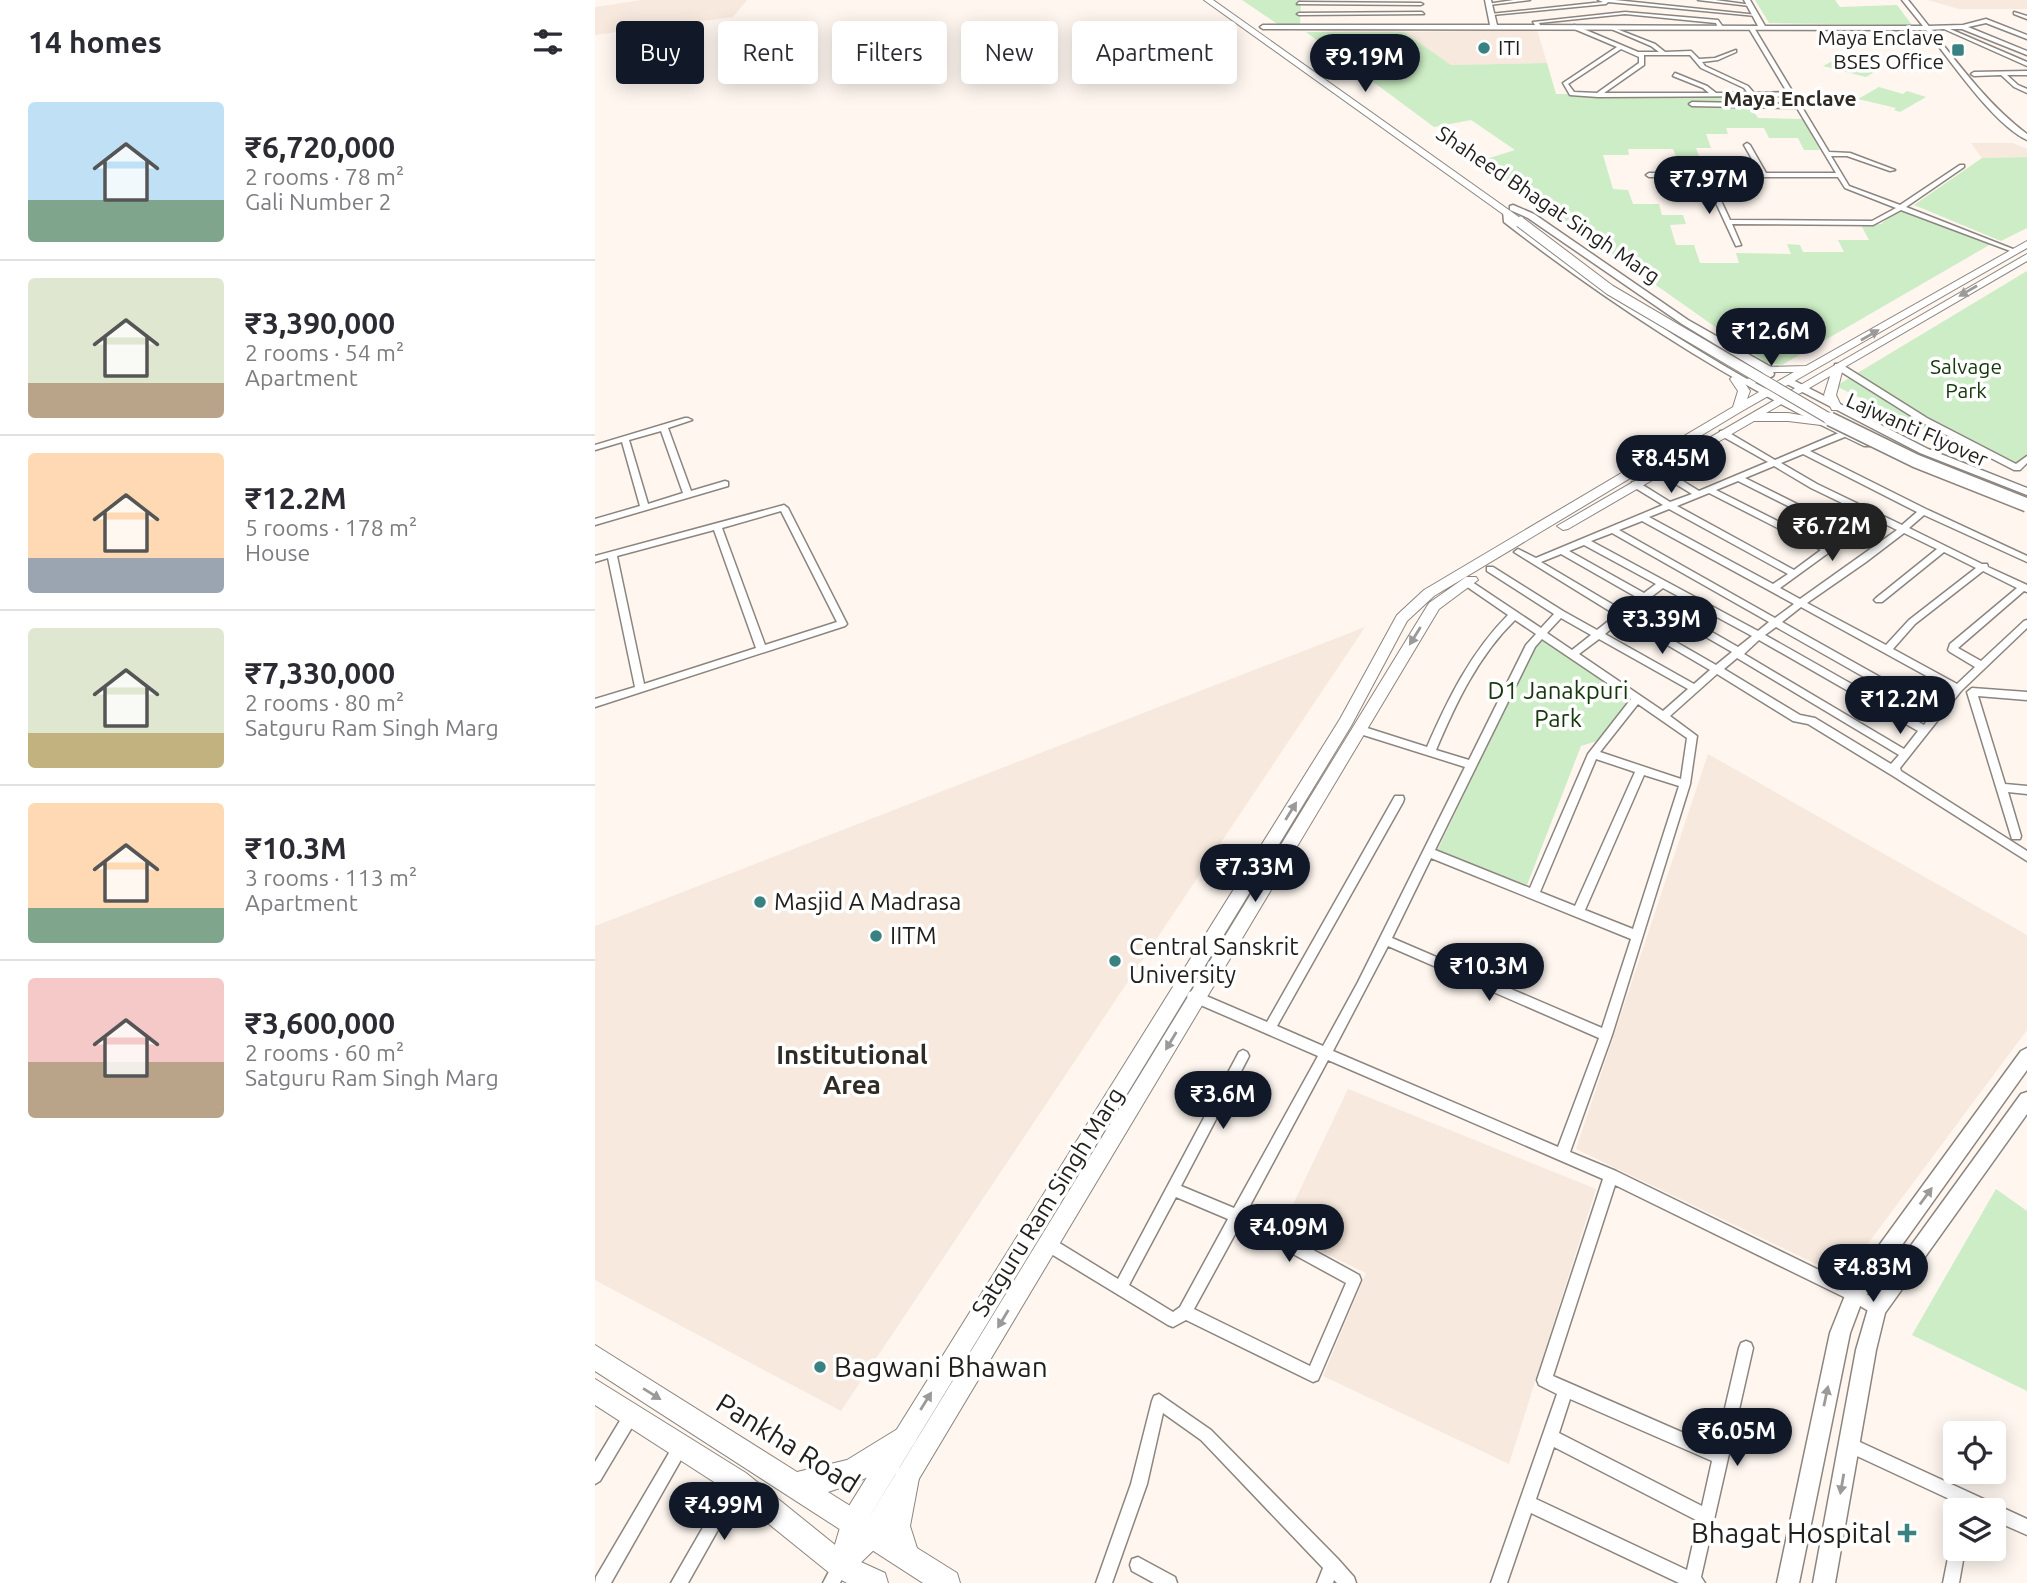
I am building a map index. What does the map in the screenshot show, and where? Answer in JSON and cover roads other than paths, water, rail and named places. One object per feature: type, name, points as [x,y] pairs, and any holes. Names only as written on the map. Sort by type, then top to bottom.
[{"type":"main road","points":[[1207,0],[1525,222]]},
{"type":"main road","name":"Shaheed Bhagat Singh Marg","points":[[1224,0],[1509,210]]},
{"type":"main road","name":"Lajwanti Flyover","points":[[1525,222],[1622,288],[1740,362],[1853,425],[1921,457],[2027,498]]},
{"type":"main road","name":"Lajwanti Flyover","points":[[1525,222],[1610,290],[1831,420],[1916,461],[2027,505]]},
{"type":"main road","points":[[1771,398],[1789,381],[2027,244]]},
{"type":"main road","points":[[1771,398],[1801,388],[2027,257]]},
{"type":"main road","points":[[1836,408],[1830,395],[1837,366]]},
{"type":"main road","points":[[1767,369],[1812,368]]},
{"type":"main road","name":"Shaheed Bhagat Singh Marg","points":[[1767,369],[1789,381]]},
{"type":"main road","points":[[1736,379],[1744,391],[1745,413],[1817,422]]},
{"type":"main road","name":"Satguru Ram Singh Marg","points":[[836,1574],[862,1529],[904,1438],[1346,722],[1402,618],[1429,593],[1771,398]]},
{"type":"main road","name":"Satguru Ram Singh Marg","points":[[862,1529],[907,1478],[1434,606],[1466,582],[1490,569],[1525,556],[1635,484],[1723,433],[1745,413]]},
{"type":"main road","name":"Pankha Road","points":[[595,1357],[947,1583]]},
{"type":"main road","points":[[595,1391],[737,1482],[836,1574],[875,1583]]},
{"type":"main road","points":[[796,1485],[839,1478],[876,1459],[904,1438]]},
{"type":"main road","points":[[906,1557],[897,1526],[907,1478]]},
{"type":"street","points":[[1494,27],[1489,2],[1528,0]]},
{"type":"street","points":[[1700,0],[1749,3],[1762,27]]},
{"type":"street","points":[[1905,0],[1990,104],[2027,138]]},
{"type":"street","points":[[1914,0],[1942,29],[1974,74],[2014,122],[2027,132]]},
{"type":"street","points":[[1492,14],[1603,1],[1620,4],[1634,1],[1756,15]]},
{"type":"street","points":[[1299,27],[1299,2],[1421,2],[1423,27]]},
{"type":"street","points":[[1355,2],[1356,27]]},
{"type":"street","points":[[1620,4],[1625,13]]},
{"type":"street","points":[[1299,14],[1422,13]]},
{"type":"street","points":[[1538,27],[1536,22],[1625,13],[1718,22],[1720,27]]},
{"type":"street","points":[[2016,13],[2027,18]]},
{"type":"street","points":[[1263,27],[1942,29],[1986,21],[2027,37]]},
{"type":"street","points":[[1272,34],[1299,27]]},
{"type":"street","points":[[1574,27],[1643,56],[1641,64],[1598,95]]},
{"type":"street","points":[[1611,27],[1658,47],[1662,52]]},
{"type":"street","points":[[1751,27],[1847,187],[2015,251]]},
{"type":"street","points":[[1963,27],[2027,54]]},
{"type":"street","points":[[1942,29],[2027,64]]},
{"type":"street","points":[[1967,39],[1958,41],[2027,72]]},
{"type":"street","points":[[1620,47],[1565,84],[1572,94],[1791,94]]},
{"type":"street","points":[[1698,61],[1716,60],[1734,51]]},
{"type":"street","points":[[1637,54],[1691,53],[1703,66],[1746,87],[1752,94]]},
{"type":"street","points":[[1974,74],[2004,75],[2027,72]]},
{"type":"street","points":[[1675,75],[1705,87],[1714,94]]},
{"type":"street","points":[[2004,75],[2016,86],[2027,90]]},
{"type":"street","points":[[1692,104],[1798,106]]},
{"type":"street","points":[[1747,145],[1764,175]]},
{"type":"street","points":[[1827,154],[1848,154],[1892,170]]},
{"type":"street","points":[[1671,166],[1675,175]]},
{"type":"street","points":[[1727,222],[1866,223],[1882,219],[1962,166]]},
{"type":"street","points":[[1649,175],[1841,175]]},
{"type":"street","points":[[1706,175],[1738,245]]},
{"type":"street","name":"Shaheed Bhagat Singh Marg","points":[[1767,369],[1685,323],[1531,216],[1509,210],[1507,220],[1556,259],[1736,379],[1817,422],[2027,512]]},
{"type":"street","points":[[1837,366],[1924,420],[2017,468],[2027,458]]},
{"type":"street","points":[[1736,379],[1749,381],[1769,374],[1767,369]]},
{"type":"street","points":[[1789,381],[1924,452],[2027,492]]},
{"type":"street","points":[[597,445],[688,420]]},
{"type":"street","points":[[664,427],[688,495]]},
{"type":"street","points":[[1723,433],[1774,464],[1874,516],[1984,566],[2025,588],[1953,646],[1953,650],[1982,666]]},
{"type":"street","points":[[1525,556],[1561,550],[1845,434]]},
{"type":"street","points":[[625,439],[645,508]]},
{"type":"street","points":[[1803,450],[1923,511],[2027,559]]},
{"type":"street","points":[[1913,465],[1907,458],[1914,452],[1924,452]]},
{"type":"street","points":[[1659,470],[1699,494]]},
{"type":"street","points":[[1739,478],[1849,533]]},
{"type":"street","points":[[595,522],[725,484]]},
{"type":"street","points":[[1635,484],[1793,573]]},
{"type":"street","points":[[1710,490],[1826,549]]},
{"type":"street","points":[[595,559],[784,508],[842,624],[595,703]]},
{"type":"street","points":[[1665,715],[1738,653],[1799,605],[1861,564],[1923,511]]},
{"type":"street","points":[[1773,589],[1874,516]]},
{"type":"street","points":[[1642,517],[1799,605],[1958,689]]},
{"type":"street","points":[[717,527],[762,650]]},
{"type":"street","points":[[1611,529],[1937,714]]},
{"type":"street","points":[[1584,541],[1761,635],[1925,730]]},
{"type":"street","points":[[1879,600],[1944,548]]},
{"type":"street","points":[[1561,550],[1646,597],[1905,754]]},
{"type":"street","points":[[612,554],[640,688]]},
{"type":"street","points":[[1525,556],[1621,616],[1719,669],[1797,718],[1811,721],[2027,857]]},
{"type":"street","points":[[1887,650],[1912,622],[1984,566]]},
{"type":"street","points":[[1490,569],[1560,613],[1694,688]]},
{"type":"street","points":[[1466,582],[1636,699],[1665,715],[1692,736],[1685,784],[1606,1035],[1562,1155]]},
{"type":"street","points":[[1573,654],[1662,584]]},
{"type":"street","points":[[1048,1244],[1173,1320],[1185,1312],[1385,940],[1531,645],[1560,613]]},
{"type":"street","points":[[1430,752],[1448,709],[1497,631],[1515,614]]},
{"type":"street","points":[[1897,773],[1895,767],[1958,689],[2027,623]]},
{"type":"street","points":[[2016,836],[1972,692],[2027,696]]},
{"type":"street","points":[[1533,895],[1593,754],[1636,699]]},
{"type":"street","points":[[1361,730],[1472,765]]},
{"type":"street","points":[[1593,754],[1685,784]]},
{"type":"street","points":[[1578,912],[1641,769]]},
{"type":"street","points":[[2000,788],[2027,790]]},
{"type":"street","points":[[1269,1029],[1399,799]]},
{"type":"street","points":[[1428,852],[1637,936]]},
{"type":"street","points":[[1385,940],[1606,1035]]},
{"type":"street","points":[[1179,990],[1611,1176],[1855,1295],[1877,1309]]},
{"type":"street","points":[[1120,1289],[1243,1056]]},
{"type":"street","points":[[1788,1583],[1840,1334],[1855,1295],[2027,1056]]},
{"type":"street","points":[[1824,1583],[1866,1350],[1877,1309],[2025,1106]]},
{"type":"street","points":[[1611,1176],[1544,1380],[1721,1457]]},
{"type":"street","points":[[1174,1190],[1237,1216],[1354,1280],[1313,1375],[1185,1312]]},
{"type":"street","points":[[1526,1502],[1694,1582],[1746,1348]]},
{"type":"street","points":[[1499,1583],[1566,1390]]},
{"type":"street","points":[[1104,1583],[1139,1484],[1159,1401],[1206,1435],[1348,1583]]},
{"type":"street","points":[[595,1476],[632,1414]]},
{"type":"street","points":[[1549,1436],[1707,1517]]},
{"type":"street","points":[[602,1583],[681,1445]]},
{"type":"street","points":[[1849,1445],[1952,1498]]},
{"type":"street","points":[[679,1583],[737,1482]]},
{"type":"street","points":[[2006,1517],[2027,1527]]},
{"type":"street","points":[[1951,1583],[1955,1561]]},
{"type":"street","points":[[1138,1565],[1169,1583]]},
{"type":"street","points":[[1325,1583],[1332,1565]]},
{"type":"place","name":"ITI","points":[[1484,48]]},
{"type":"place","name":"Maya Enclave BSES Office","points":[[1958,50]]},
{"type":"place","name":"Masjid A Madrasa","points":[[760,902]]},
{"type":"place","name":"IITM","points":[[876,936]]},
{"type":"place","name":"Central Sanskrit University","points":[[1115,961]]},
{"type":"place","name":"Bagwani Bhawan","points":[[820,1367]]},
{"type":"place","name":"Bhagat Hospital","points":[[1907,1533]]},
{"type":"district","name":"Maya Enclave","points":[[1790,99]]},
{"type":"district","name":"Institutional Area","points":[[852,1070]]},
{"type":"park label","name":"Salvage Park","points":[[1966,379]]},
{"type":"park label","name":"D1 Janakpuri Park","points":[[1558,705]]}]
